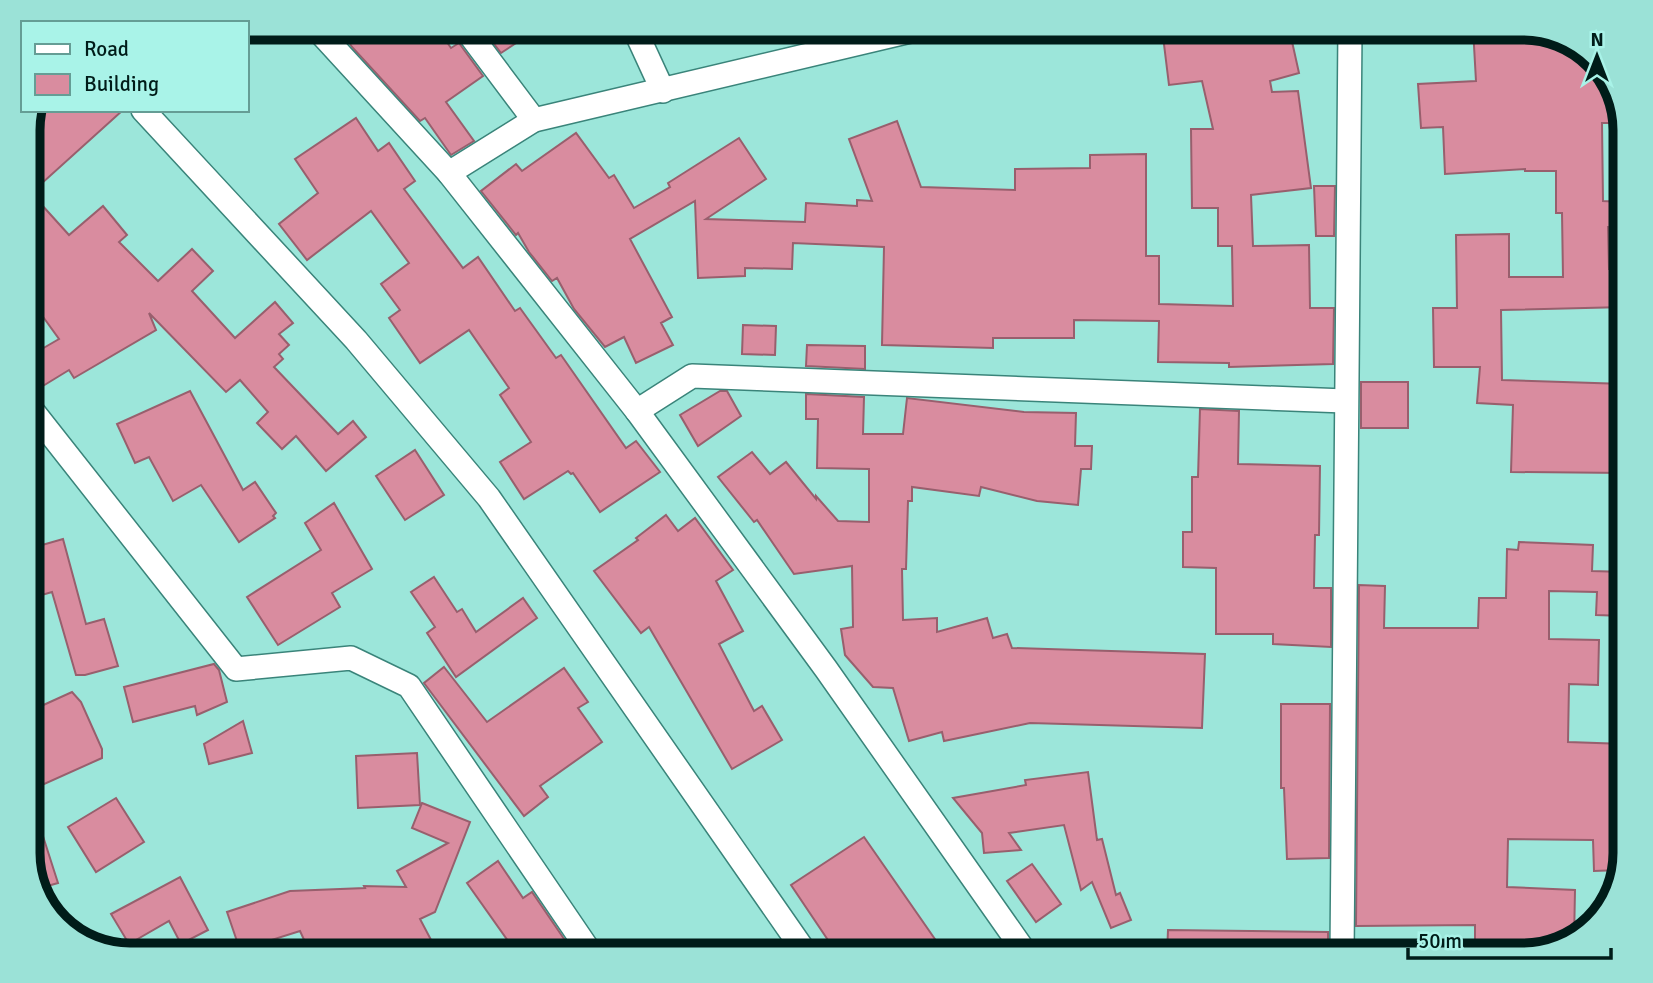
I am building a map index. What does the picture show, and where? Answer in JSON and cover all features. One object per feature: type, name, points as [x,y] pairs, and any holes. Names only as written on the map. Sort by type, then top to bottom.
[{"type":"street","points":[[327,40],[449,173],[638,411],[826,669],[1019,943]]},
{"type":"street","points":[[474,40],[534,120]]},
{"type":"street","points":[[640,40],[663,90]]},
{"type":"street","points":[[449,173],[534,120],[873,40]]},
{"type":"street","points":[[1342,943],[1350,40]]},
{"type":"street","points":[[145,112],[356,340],[489,498],[799,943]]},
{"type":"street","points":[[638,411],[692,376],[1345,401]]},
{"type":"street","points":[[40,420],[236,668],[351,658],[408,686],[584,943]]},
{"type":"building","points":[[348,40],[445,40],[451,48],[459,43],[483,76],[446,102],[474,141],[451,155],[425,118],[420,121]]},
{"type":"building","points":[[491,40],[521,40],[501,53]]},
{"type":"building","points":[[1163,40],[1292,40],[1299,73],[1270,81],[1272,92],[1298,91],[1311,188],[1251,195],[1253,246],[1309,245],[1310,308],[1334,308],[1333,364],[1229,367],[1229,363],[1158,362],[1159,321],[1074,320],[1074,338],[993,338],[993,348],[882,345],[884,247],[793,243],[792,269],[745,268],[745,276],[698,278],[695,201],[630,239],[672,317],[661,323],[673,345],[636,363],[624,337],[605,347],[574,309],[557,278],[552,281],[518,233],[516,235],[481,191],[516,164],[522,171],[576,133],[609,178],[614,175],[634,208],[670,187],[668,183],[739,138],[766,179],[706,219],[805,222],[806,203],[857,206],[857,200],[872,201],[849,139],[897,121],[921,187],[1015,190],[1015,169],[1090,168],[1090,155],[1146,154],[1146,256],[1159,256],[1159,304],[1233,306],[1232,246],[1218,246],[1218,208],[1192,208],[1191,129],[1213,129],[1202,81],[1169,85]]},
{"type":"building","points":[[1474,40],[1522,40],[1546,43],[1562,49],[1562,91],[1604,91],[1613,123],[1602,123],[1603,201],[1613,201],[1613,227],[1608,227],[1609,269],[1613,269],[1613,307],[1501,310],[1502,380],[1613,384],[1613,473],[1511,472],[1513,405],[1477,403],[1480,367],[1434,367],[1433,308],[1457,308],[1456,235],[1509,234],[1509,277],[1563,277],[1562,213],[1556,213],[1556,171],[1525,169],[1445,174],[1443,127],[1421,128],[1418,84],[1476,81]]},
{"type":"building","points":[[42,112],[121,112],[40,185]]},
{"type":"building","points":[[356,118],[378,151],[389,143],[415,181],[404,189],[463,268],[478,257],[515,311],[520,308],[556,358],[561,355],[626,448],[636,441],[660,472],[600,512],[573,473],[568,471],[524,499],[500,462],[531,442],[500,395],[509,388],[469,330],[420,363],[389,318],[400,310],[381,284],[409,263],[371,211],[307,260],[279,224],[318,193],[295,159]]},
{"type":"building","points":[[1314,186],[1335,186],[1334,236],[1316,236]]},
{"type":"building","points":[[40,203],[69,235],[103,206],[127,235],[119,242],[158,281],[192,249],[213,271],[192,291],[235,338],[275,302],[293,323],[279,334],[289,345],[279,354],[283,359],[274,367],[338,434],[353,421],[366,437],[326,471],[296,436],[282,449],[257,423],[268,412],[240,380],[226,392],[149,313],[156,330],[74,378],[69,370],[40,388],[40,350],[59,339],[40,313]]},
{"type":"building","points":[[743,325],[776,326],[775,355],[742,354]]},
{"type":"building","points":[[807,345],[865,346],[865,369],[806,366]]},
{"type":"building","points":[[1361,382],[1408,382],[1408,428],[1361,428]]},
{"type":"building","points":[[190,391],[243,490],[255,482],[276,513],[273,516],[275,518],[239,542],[201,485],[173,501],[149,457],[135,463],[117,424]]},
{"type":"building","points":[[720,391],[727,391],[741,416],[698,446],[680,415]]},
{"type":"building","points":[[806,394],[864,397],[863,434],[903,434],[907,398],[1024,412],[1076,413],[1075,446],[1092,446],[1091,469],[1081,469],[1078,505],[1037,501],[981,487],[979,496],[912,487],[912,501],[908,501],[906,569],[902,569],[903,620],[937,618],[937,632],[987,618],[993,638],[1007,634],[1012,648],[1205,654],[1202,728],[1030,723],[944,741],[942,732],[909,741],[893,688],[873,687],[845,655],[841,629],[853,627],[852,566],[794,574],[757,520],[754,522],[718,477],[752,452],[770,474],[786,462],[838,521],[869,522],[869,469],[817,468],[818,419],[806,419]]},
{"type":"building","points":[[1200,409],[1239,411],[1238,464],[1320,466],[1319,535],[1315,535],[1314,588],[1331,588],[1331,647],[1273,644],[1273,634],[1216,634],[1216,568],[1183,567],[1183,532],[1192,532],[1192,477],[1198,477]]},
{"type":"building","points":[[415,450],[444,495],[405,520],[376,476]]},
{"type":"building","points":[[334,503],[372,569],[332,593],[340,607],[278,645],[247,597],[321,550],[305,523]]},
{"type":"building","points":[[666,515],[678,531],[695,518],[733,570],[716,581],[743,631],[719,644],[754,711],[762,706],[782,740],[732,769],[649,627],[641,633],[594,571],[638,540],[636,538]]},
{"type":"building","points":[[63,539],[86,624],[104,619],[118,666],[76,675],[52,592],[40,596],[40,546]]},
{"type":"building","points":[[1519,542],[1593,545],[1592,571],[1613,572],[1613,616],[1596,615],[1597,592],[1549,591],[1549,639],[1599,640],[1598,685],[1569,684],[1568,742],[1613,744],[1611,870],[1594,871],[1593,840],[1508,839],[1507,887],[1575,890],[1574,926],[1546,940],[1475,943],[1475,925],[1356,926],[1359,585],[1385,586],[1384,628],[1478,628],[1479,598],[1506,598],[1507,549],[1518,550]]},
{"type":"building","points":[[434,577],[457,612],[462,609],[476,632],[523,598],[537,618],[456,677],[427,633],[435,627],[411,592]]},
{"type":"building","points":[[214,664],[219,670],[227,702],[197,715],[195,706],[133,722],[124,687]]},
{"type":"building","points":[[444,667],[487,722],[564,668],[588,702],[578,708],[602,742],[540,786],[548,797],[524,816],[424,683]]},
{"type":"building","points":[[72,692],[81,702],[102,749],[102,758],[42,785],[40,707]]},
{"type":"building","points":[[1281,704],[1330,704],[1329,858],[1287,859],[1284,788],[1281,788]]},
{"type":"building","points":[[243,721],[252,753],[209,764],[204,744]]},
{"type":"building","points":[[417,753],[420,805],[358,808],[356,756]]},
{"type":"building","points":[[1088,772],[1097,840],[1102,839],[1116,895],[1120,893],[1131,920],[1111,928],[1092,882],[1081,890],[1064,825],[1009,833],[1021,850],[984,853],[982,833],[953,798],[1026,785],[1025,780]]},
{"type":"building","points":[[116,798],[144,842],[96,872],[68,827]]},
{"type":"building","points":[[422,803],[470,822],[435,912],[420,919],[433,943],[306,943],[300,931],[262,943],[238,943],[227,912],[290,891],[365,888],[364,886],[406,887],[397,871],[448,843],[412,828]]},
{"type":"building","points":[[40,827],[58,883],[47,886],[43,876]]},
{"type":"building","points":[[864,837],[938,943],[830,943],[791,885]]},
{"type":"building","points":[[498,861],[523,898],[532,892],[567,943],[510,943],[467,883]]},
{"type":"building","points":[[1032,864],[1061,904],[1036,922],[1007,881]]},
{"type":"building","points":[[180,877],[208,930],[180,943],[169,921],[128,943],[111,914]]},
{"type":"building","points":[[1168,930],[1328,932],[1328,943],[1167,943]]}]
